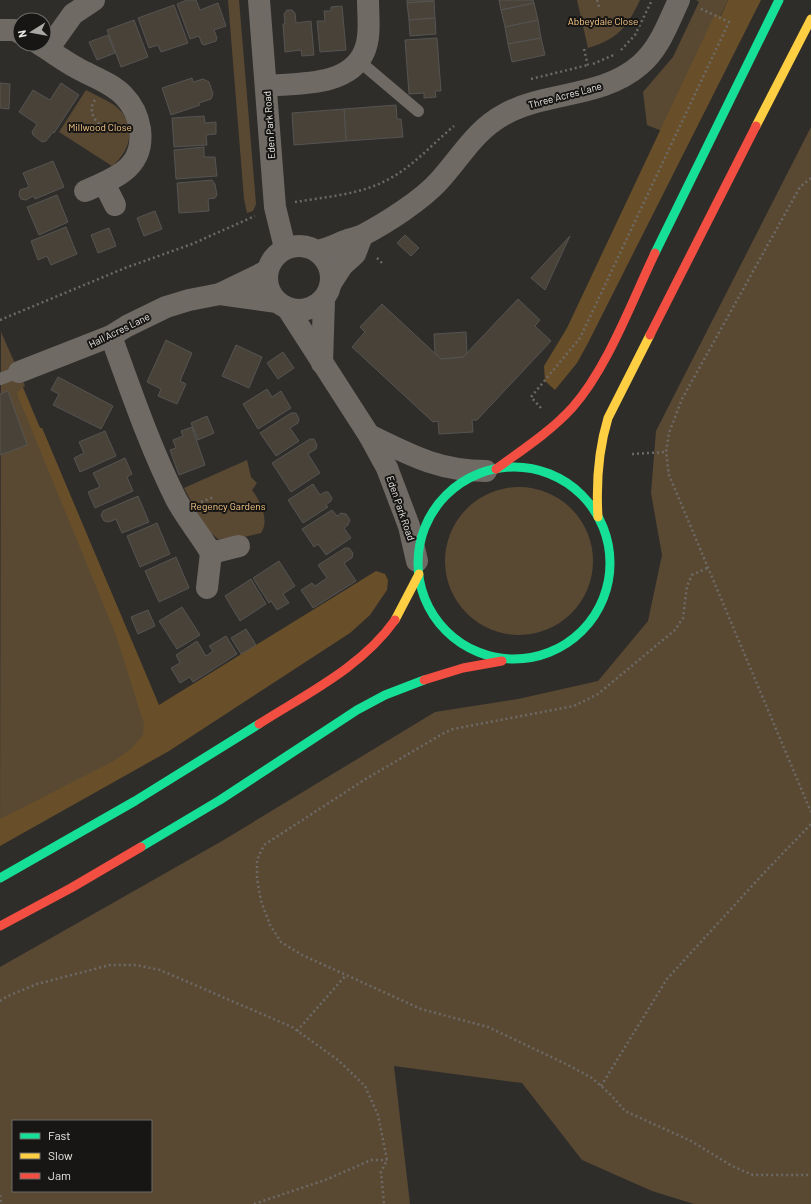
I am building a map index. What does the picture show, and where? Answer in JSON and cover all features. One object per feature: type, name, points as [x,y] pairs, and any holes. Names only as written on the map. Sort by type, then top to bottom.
[{"type":"highway","points":[[0,878],[54,848],[199,762],[313,690],[352,662],[388,630],[402,610],[418,567],[422,535],[428,519],[438,505],[461,483],[491,470],[542,435],[572,408],[602,365],[736,85],[779,0]]},
{"type":"highway","points":[[598,517],[596,481],[598,456],[608,418],[811,19]]},
{"type":"highway","points":[[0,926],[71,888],[220,800],[357,710],[385,695],[442,674],[464,668],[511,660],[528,659],[548,654],[568,642],[586,628],[597,612],[605,593],[610,571],[606,535],[598,517],[587,500],[576,490],[549,474],[530,468],[491,470]]},
{"type":"highway","points":[[418,567],[426,603],[432,614],[452,637],[470,649],[488,656],[511,660]]},
{"type":"street","points":[[52,37],[73,14],[94,0]]},
{"type":"street","name":"Eden Park Road","points":[[259,0],[275,207],[285,248]]},
{"type":"street","points":[[266,86],[328,79],[340,76],[351,70],[359,61],[364,52],[367,41],[368,0]]},
{"type":"street","name":"Three Acres Lane","points":[[317,251],[331,248],[346,240],[362,236],[426,194],[440,181],[472,139],[486,126],[505,114],[534,102],[605,85],[629,73],[641,64],[687,3]]},
{"type":"street","points":[[0,30],[12,30]]},
{"type":"street","points":[[51,52],[113,87],[125,96],[134,109],[139,124],[141,137],[135,161],[126,170],[95,187],[115,205]]},
{"type":"street","points":[[322,363],[327,291],[329,265],[317,251],[304,246],[295,245],[285,248],[277,254],[267,271],[268,288],[282,305],[298,311],[307,310],[316,306],[327,291],[342,266],[355,254],[362,236]]},
{"type":"street","name":"Hall Acres Lane","points":[[9,376],[111,336],[127,326],[166,307],[189,300],[220,294],[267,271]]},
{"type":"street","name":"Hall Acres Lane","points":[[220,294],[282,305]]},
{"type":"street","name":"Eden Park Road","points":[[282,305],[369,435],[398,494],[409,526],[418,567]]},
{"type":"street","points":[[111,336],[144,426],[170,486],[183,510],[211,553],[207,588]]},
{"type":"street","points":[[369,435],[412,456],[443,467],[467,471],[491,470]]},
{"type":"street","points":[[211,553],[239,546]]},
{"type":"lane","points":[[359,61],[418,111]]},
{"type":"path","points":[[597,0],[599,7]]},
{"type":"path","points":[[541,408],[531,397],[580,338],[729,22],[687,3]]},
{"type":"path","points":[[584,49],[590,73]]},
{"type":"path","points":[[109,129],[103,128],[97,124],[93,116],[92,108],[93,101],[96,99],[103,102],[113,87]]},
{"type":"path","points":[[811,178],[800,187],[682,399],[669,433],[666,452],[669,475],[811,812]]},
{"type":"path","points":[[0,320],[125,268],[192,244],[260,212]]},
{"type":"path","points":[[632,454],[666,452]]},
{"type":"path","points":[[707,568],[692,575],[687,586],[683,618],[675,630],[598,694],[574,706],[453,729],[444,733],[364,780],[264,845],[257,860],[258,886],[261,901],[270,925],[281,942],[302,955],[421,1009],[488,1027],[566,1064],[592,1078],[626,1112],[691,1141],[732,1166],[753,1174],[811,1175]]},
{"type":"path","points":[[601,1086],[667,979],[811,824]]},
{"type":"path","points":[[0,1001],[8,996],[37,984],[110,965],[136,965],[160,970],[297,1031],[338,1060],[365,1086],[378,1115],[386,1160],[381,1172],[384,1204]]},
{"type":"path","points":[[297,1031],[346,976]]},
{"type":"path","points":[[254,1204],[328,1179],[371,1160],[386,1160]]},
{"type":"path","points":[[0,1195],[1,1204]]},
{"type":"green space","points":[[228,0],[239,0],[256,204],[253,211],[247,213],[244,199]]},
{"type":"green space","name":"Abbeydale Close","points":[[577,0],[640,0],[631,18],[620,31],[607,40],[588,48]]},
{"type":"green space","points":[[696,0],[728,0],[720,17],[715,15],[662,131],[647,125],[643,92],[673,57],[699,2]]},
{"type":"green space","name":"Millwood Close","points":[[86,90],[114,105],[126,119],[129,127],[130,136],[128,144],[119,159],[112,166],[59,132]]},
{"type":"green space","points":[[811,127],[811,1204],[694,1204],[652,1191],[582,1160],[522,1083],[394,1066],[410,1204],[0,1204],[0,967],[222,841],[435,712],[518,699],[598,681],[648,621],[662,555],[651,493],[656,431]]},
{"type":"green space","points":[[1,332],[25,386],[23,387],[40,428],[42,428],[171,736],[0,831]]},
{"type":"green space","name":"Regency Gardens","points":[[247,460],[251,477],[257,483],[252,490],[263,511],[265,522],[264,528],[261,533],[244,537],[218,539],[211,533],[202,521],[184,488]]},
{"type":"green space","points":[[512,487],[526,487],[541,490],[554,495],[572,508],[585,526],[588,533],[592,546],[592,576],[588,589],[585,596],[572,614],[554,627],[547,630],[534,634],[512,635],[497,632],[484,627],[472,619],[461,608],[453,596],[448,583],[445,568],[445,554],[448,539],[453,526],[461,514],[472,503],[484,495],[497,490]]},
{"type":"shaded area","points":[[728,0],[761,0],[588,343],[577,363],[555,390],[545,381],[544,366],[567,328],[715,14],[721,16]]},
{"type":"shaded area","points":[[22,387],[40,428],[42,428],[159,705],[376,571],[385,574],[388,580],[387,590],[370,615],[350,633],[169,751],[0,846],[0,819],[112,762],[131,749],[143,735],[144,724],[116,635],[17,394]]},
{"type":"building","points":[[187,0],[196,0],[200,10],[218,3],[226,26],[214,30],[217,38],[216,41],[204,45],[202,44],[199,36],[190,39],[177,4]]},
{"type":"building","points":[[407,0],[434,0],[434,1],[407,3]]},
{"type":"building","points":[[499,0],[533,0],[534,3],[501,10]]},
{"type":"building","points":[[434,1],[435,18],[409,20],[407,3]]},
{"type":"building","points":[[534,3],[538,20],[505,27],[501,10]]},
{"type":"building","points":[[174,5],[188,43],[161,52],[158,45],[149,48],[138,18]]},
{"type":"building","points":[[342,6],[346,50],[320,52],[317,21],[325,21],[324,11],[331,11],[331,7]]},
{"type":"building","points":[[287,10],[292,10],[295,13],[296,23],[311,21],[314,55],[302,56],[301,50],[285,52],[283,24],[285,24],[284,14]]},
{"type":"building","points":[[435,18],[436,34],[410,36],[409,20]]},
{"type":"building","points":[[134,20],[148,57],[121,67],[107,30]]},
{"type":"building","points":[[538,20],[541,38],[508,44],[505,27]]},
{"type":"building","points":[[108,35],[115,53],[97,60],[89,42]]},
{"type":"building","points":[[437,38],[441,91],[435,91],[436,97],[424,98],[424,93],[409,94],[405,40]]},
{"type":"building","points":[[541,38],[545,55],[512,62],[508,44]]},
{"type":"building","points":[[192,78],[193,82],[203,79],[209,82],[213,94],[211,99],[199,103],[200,105],[171,115],[162,88]]},
{"type":"building","points":[[0,83],[10,84],[9,109],[0,108]]},
{"type":"building","points":[[61,83],[79,95],[54,133],[53,132],[46,141],[42,142],[33,135],[32,132],[37,124],[19,112],[33,90],[50,100]]},
{"type":"building","points":[[396,105],[397,119],[401,119],[403,137],[346,141],[344,109]]},
{"type":"building","points":[[344,109],[346,141],[294,145],[292,113]]},
{"type":"building","points":[[204,116],[205,123],[216,122],[216,134],[206,135],[207,145],[174,147],[172,118]]},
{"type":"building","points":[[204,147],[204,157],[215,157],[217,176],[176,179],[174,150]]},
{"type":"building","points":[[53,161],[64,187],[35,199],[33,196],[26,200],[21,199],[19,195],[20,190],[29,187],[23,173]]},
{"type":"building","points":[[212,180],[215,184],[217,195],[215,198],[208,199],[209,211],[179,213],[177,183]]},
{"type":"building","points":[[57,195],[68,222],[39,235],[27,207]]},
{"type":"building","points":[[155,211],[162,229],[144,236],[137,218]]},
{"type":"building","points":[[66,227],[77,254],[51,265],[47,256],[38,260],[31,241]]},
{"type":"building","points":[[109,228],[116,246],[98,253],[91,235]]},
{"type":"building","points":[[405,235],[419,248],[411,256],[397,243]]},
{"type":"building","points":[[570,236],[545,290],[531,278]]},
{"type":"building","points":[[518,299],[540,320],[535,326],[551,341],[477,420],[472,420],[473,432],[439,434],[438,421],[433,422],[352,347],[365,332],[360,327],[382,304],[441,359],[463,357]]},
{"type":"building","points":[[466,332],[467,353],[463,357],[441,359],[435,353],[434,334]]},
{"type":"building","points":[[166,340],[192,353],[180,381],[186,384],[177,404],[158,396],[161,389],[147,382]]},
{"type":"building","points":[[236,345],[262,357],[249,388],[222,376]]},
{"type":"building","points":[[283,352],[294,368],[278,379],[267,363]]},
{"type":"building","points":[[58,377],[113,406],[101,429],[53,405],[59,394],[51,390]]},
{"type":"building","points":[[267,389],[272,397],[281,391],[291,408],[258,429],[243,404]]},
{"type":"building","points":[[8,391],[27,445],[0,455],[0,394]]},
{"type":"building","points":[[291,413],[296,413],[299,419],[298,423],[290,428],[299,441],[276,456],[260,433]]},
{"type":"building","points":[[207,416],[214,433],[198,440],[191,423]]},
{"type":"building","points":[[192,427],[205,465],[179,475],[170,450],[176,448],[173,440],[183,436],[181,431]]},
{"type":"building","points":[[105,431],[116,456],[80,472],[74,458],[84,453],[79,442]]},
{"type":"building","points":[[310,439],[314,439],[317,445],[316,449],[308,454],[320,473],[291,492],[272,463]]},
{"type":"building","points":[[125,458],[132,474],[127,477],[133,491],[95,508],[88,492],[100,487],[93,473]]},
{"type":"building","points":[[313,484],[320,495],[328,492],[332,498],[326,505],[328,507],[303,523],[288,500]]},
{"type":"building","points":[[138,496],[149,522],[122,533],[116,519],[109,522],[104,521],[101,515],[103,511]]},
{"type":"building","points":[[332,510],[337,516],[341,513],[346,514],[350,520],[348,525],[344,528],[351,538],[326,555],[318,544],[314,547],[302,529]]},
{"type":"building","points":[[157,523],[170,554],[140,567],[127,536]]},
{"type":"building","points":[[345,548],[349,548],[353,553],[352,558],[344,563],[356,581],[313,608],[301,590],[312,583],[315,586],[327,578],[318,565]]},
{"type":"building","points":[[176,557],[189,588],[159,602],[145,571]]},
{"type":"building","points":[[279,561],[295,586],[283,594],[289,603],[277,610],[271,601],[269,603],[253,578]]},
{"type":"building","points":[[251,579],[266,604],[240,621],[225,596]]},
{"type":"building","points":[[182,607],[200,635],[177,649],[159,621]]},
{"type":"building","points":[[148,610],[155,626],[138,634],[131,617]]},
{"type":"building","points":[[246,629],[256,645],[241,654],[231,638]]},
{"type":"building","points":[[226,636],[237,654],[193,682],[190,677],[180,683],[171,668],[180,663],[176,655],[197,641],[206,656],[213,651],[209,646]]},
{"type":"traffic: fast","points":[[655,253],[779,0]]},
{"type":"traffic: fast","points":[[514,467],[533,469],[551,474],[567,483],[582,495],[594,510],[603,526],[608,544],[610,563],[608,582],[603,600],[594,616],[582,631],[567,643],[551,652],[533,657],[514,659],[495,657],[477,652],[461,643],[446,631],[434,616],[425,600],[420,582],[418,563],[420,544],[425,526],[434,510],[446,495],[461,483],[477,474],[495,469],[514,467]]},
{"type":"traffic: fast","points":[[141,847],[220,800],[357,710],[385,695],[424,680]]},
{"type":"traffic: fast","points":[[0,878],[135,801],[259,724]]},
{"type":"traffic: slow","points":[[756,126],[811,19]]},
{"type":"traffic: slow","points":[[598,517],[598,467],[608,418],[650,335]]},
{"type":"traffic: slow","points":[[395,620],[419,574]]},
{"type":"traffic: jam","points":[[650,335],[756,126]]},
{"type":"traffic: jam","points":[[496,469],[554,425],[572,408],[585,392],[608,354],[655,253]]},
{"type":"traffic: jam","points":[[259,724],[350,666],[382,637],[395,620]]},
{"type":"traffic: jam","points":[[424,680],[463,668],[502,661]]},
{"type":"traffic: jam","points":[[0,926],[71,888],[141,847]]}]
